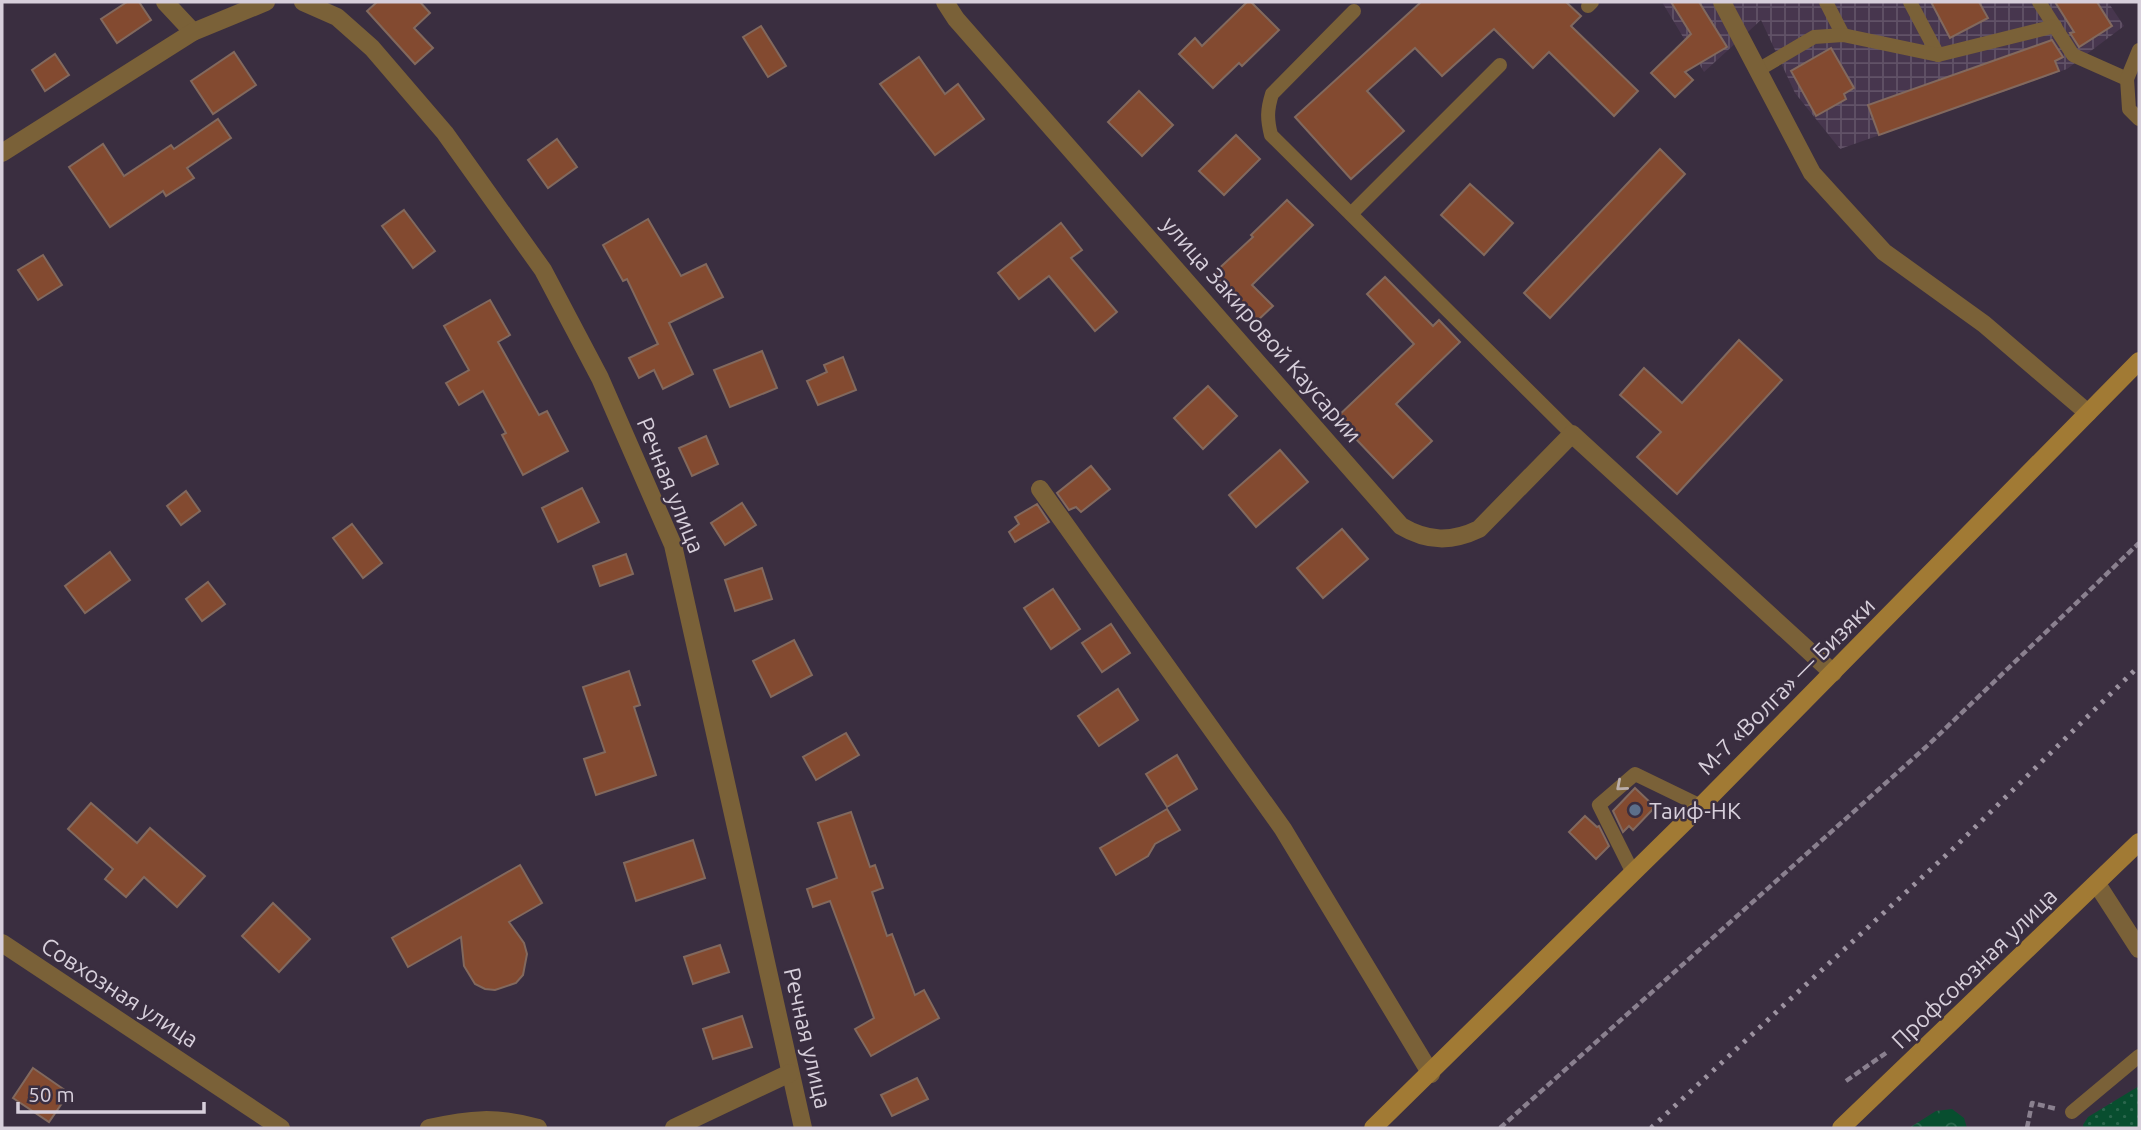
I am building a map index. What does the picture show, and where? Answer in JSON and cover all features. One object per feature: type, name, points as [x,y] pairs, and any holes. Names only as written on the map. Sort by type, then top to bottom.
[{"type":"main road","name":"М-7 «Волга» — Бизяки","points":[[1373,1128],[1701,806],[2139,361]]},
{"type":"main road","name":"Профсоюзная улица","points":[[1842,1128],[2139,842]]},
{"type":"street","points":[[165,2],[193,32]]},
{"type":"street","points":[[2,153],[193,32],[266,2]]},
{"type":"street","name":"Речная улица","points":[[303,2],[337,17],[372,48],[445,133],[543,270],[600,378],[639,462],[673,545],[803,1128]]},
{"type":"street","name":"улица Закировой Каусарии","points":[[945,2],[956,19],[1401,526],[1427,538],[1446,540],[1465,536],[1479,529],[1572,434]]},
{"type":"street","points":[[1722,2],[1812,173],[1884,252],[1984,324],[2088,413]]},
{"type":"street","points":[[1572,434],[1833,673]]},
{"type":"street","points":[[1040,489],[1283,829],[1431,1074]]},
{"type":"street","points":[[2097,884],[2139,949]]},
{"type":"street","name":"Совхозная улица","points":[[2,943],[281,1128]]},
{"type":"street","points":[[674,1128],[790,1073]]},
{"type":"street","points":[[429,1128],[466,1120],[500,1121],[538,1128]]},
{"type":"lane","points":[[1826,2],[1843,35]]},
{"type":"lane","points":[[1910,2],[1938,55]]},
{"type":"lane","points":[[2039,2],[2073,55],[2127,79]]},
{"type":"lane","points":[[1354,11],[1272,94],[1267,108],[1271,135],[1572,434]]},
{"type":"lane","points":[[1758,70],[1814,37],[1843,35],[1938,55],[2054,26]]},
{"type":"lane","points":[[2139,50],[2127,79],[2129,109],[2139,119]]},
{"type":"lane","points":[[1351,214],[1500,65]]},
{"type":"lane","points":[[1633,873],[1599,805],[1634,774],[1701,806]]},
{"type":"lane","points":[[2072,1112],[2139,1056]]},
{"type":"path","points":[[1500,1128],[1926,747],[2139,543]]},
{"type":"path","points":[[1846,1081],[1888,1052]]},
{"type":"path","points":[[2026,1128],[2032,1104],[2072,1112]]},
{"type":"shaded area","points":[[1662,2],[2108,2],[2124,26],[2067,69],[1840,149],[1795,93],[1761,20],[1704,72]]},
{"type":"green space","points":[[2139,1086],[2139,1128],[2084,1128],[2088,1117]]},
{"type":"green space","points":[[1952,1109],[1964,1118],[1967,1128],[1909,1128],[1936,1111]]},
{"type":"building","points":[[127,2],[139,2],[151,20],[117,43],[101,19]]},
{"type":"building","points":[[377,2],[420,2],[430,13],[414,28],[433,48],[415,64],[367,11]]},
{"type":"building","points":[[1247,2],[1251,2],[1279,30],[1242,66],[1239,63],[1213,88],[1179,54],[1195,38],[1202,46]]},
{"type":"building","points":[[1421,2],[1566,2],[1581,16],[1571,26],[1638,91],[1614,116],[1549,52],[1533,68],[1494,29],[1442,76],[1415,48],[1367,91],[1404,131],[1351,179],[1295,117]]},
{"type":"building","points":[[1671,2],[1699,2],[1727,47],[1685,72],[1693,80],[1675,97],[1651,73],[1691,34]]},
{"type":"building","points":[[1931,2],[1979,2],[1988,18],[1950,38]]},
{"type":"building","points":[[2055,2],[2097,2],[2112,26],[2079,47],[2070,33],[2074,32]]},
{"type":"building","points":[[761,26],[786,66],[768,77],[743,37]]},
{"type":"building","points":[[2052,40],[2063,57],[2055,61],[2059,71],[1879,135],[1868,105]]},
{"type":"building","points":[[1831,48],[1854,88],[1844,94],[1846,99],[1816,116],[1791,71]]},
{"type":"building","points":[[234,52],[256,85],[213,114],[191,81]]},
{"type":"building","points":[[55,54],[69,75],[45,91],[32,70]]},
{"type":"building","points":[[919,57],[945,94],[958,84],[984,119],[935,155],[880,84]]},
{"type":"building","points":[[1139,91],[1173,125],[1142,156],[1108,122]]},
{"type":"building","points":[[218,119],[231,138],[187,168],[194,178],[166,196],[163,191],[110,227],[69,167],[103,144],[124,176],[171,145],[174,149]]},
{"type":"building","points":[[1236,135],[1260,159],[1224,195],[1199,171]]},
{"type":"building","points":[[557,139],[577,167],[548,188],[528,160]]},
{"type":"building","points":[[1660,149],[1685,174],[1550,318],[1524,293]]},
{"type":"building","points":[[1470,184],[1513,223],[1484,255],[1441,215]]},
{"type":"building","points":[[1287,200],[1313,225],[1252,285],[1273,306],[1257,321],[1213,274],[1253,237],[1251,235]]},
{"type":"building","points":[[404,210],[435,251],[413,268],[382,226]]},
{"type":"building","points":[[648,219],[681,276],[706,264],[723,297],[669,323],[693,374],[663,389],[654,370],[639,378],[629,358],[658,344],[627,279],[623,281],[603,245]]},
{"type":"building","points":[[1061,223],[1082,250],[1071,258],[1117,312],[1095,331],[1049,276],[1019,299],[998,273]]},
{"type":"building","points":[[43,255],[62,285],[38,300],[18,270]]},
{"type":"building","points":[[1385,277],[1433,326],[1439,320],[1460,342],[1396,404],[1432,441],[1393,478],[1336,418],[1414,344],[1367,294]]},
{"type":"building","points":[[490,300],[510,335],[498,342],[539,415],[547,411],[568,451],[523,475],[502,435],[506,433],[483,391],[459,405],[446,383],[469,370],[444,326]]},
{"type":"building","points":[[1739,340],[1782,380],[1677,494],[1637,457],[1661,432],[1620,395],[1644,368],[1682,403]]},
{"type":"building","points":[[762,351],[777,388],[730,407],[714,370]]},
{"type":"building","points":[[843,357],[856,390],[818,405],[807,381],[827,372],[824,365]]},
{"type":"building","points":[[1208,386],[1237,416],[1203,449],[1174,418]]},
{"type":"building","points":[[706,436],[718,464],[692,476],[679,448]]},
{"type":"building","points":[[1280,450],[1308,482],[1256,527],[1229,495]]},
{"type":"building","points":[[1091,466],[1110,489],[1081,512],[1076,507],[1069,510],[1057,493]]},
{"type":"building","points":[[582,488],[599,522],[558,542],[542,508]]},
{"type":"building","points":[[186,491],[200,511],[181,525],[167,506]]},
{"type":"building","points":[[742,503],[756,525],[725,545],[711,523]]},
{"type":"building","points":[[1037,504],[1049,522],[1015,542],[1009,532],[1019,524],[1015,517]]},
{"type":"building","points":[[352,524],[382,563],[363,578],[333,538]]},
{"type":"building","points":[[1342,529],[1368,559],[1323,598],[1297,568]]},
{"type":"building","points":[[110,552],[130,580],[85,613],[65,586]]},
{"type":"building","points":[[626,554],[633,574],[600,586],[593,566]]},
{"type":"building","points":[[762,568],[772,599],[735,611],[725,580]]},
{"type":"building","points":[[208,582],[225,604],[202,621],[186,599]]},
{"type":"building","points":[[1053,589],[1080,629],[1051,649],[1024,608]]},
{"type":"building","points":[[1111,624],[1130,653],[1102,672],[1082,643]]},
{"type":"building","points":[[794,640],[812,675],[771,697],[753,661]]},
{"type":"building","points":[[629,671],[640,705],[634,707],[656,775],[596,795],[584,759],[605,752],[583,687]]},
{"type":"building","points":[[1118,689],[1138,720],[1099,746],[1078,716]]},
{"type":"building","points":[[846,733],[859,755],[816,780],[803,757]]},
{"type":"building","points":[[1177,755],[1197,789],[1167,807],[1146,774]]},
{"type":"building","points":[[1635,788],[1655,807],[1633,830],[1629,826],[1623,832],[1613,811]]},
{"type":"building","points":[[91,803],[137,843],[150,828],[205,876],[177,907],[144,877],[126,897],[105,879],[113,869],[68,829]]},
{"type":"building","points":[[1167,809],[1180,830],[1155,844],[1148,856],[1116,875],[1100,848]]},
{"type":"building","points":[[851,812],[870,867],[875,865],[883,888],[872,892],[887,936],[892,934],[915,995],[924,990],[939,1018],[871,1056],[855,1029],[874,1018],[830,901],[813,907],[807,889],[837,878],[818,823]]},
{"type":"building","points":[[1585,816],[1599,826],[1609,846],[1596,859],[1569,832]]},
{"type":"building","points":[[693,840],[705,878],[636,901],[624,863]]},
{"type":"building","points":[[520,865],[542,903],[509,922],[524,943],[527,954],[523,975],[516,983],[495,990],[475,984],[464,966],[461,937],[408,967],[392,938]]},
{"type":"building","points":[[273,903],[310,939],[279,972],[242,936]]},
{"type":"building","points":[[720,945],[729,972],[693,984],[684,957]]},
{"type":"building","points":[[742,1016],[752,1047],[713,1059],[703,1029]]},
{"type":"building","points":[[33,1068],[69,1093],[49,1122],[13,1098]]},
{"type":"building","points":[[917,1078],[928,1099],[892,1116],[881,1095]]},
{"type":"railway","points":[[1651,1128],[1956,846],[2139,666]]},
{"type":"place","name":"Таиф-НК","points":[[1635,810]]}]
